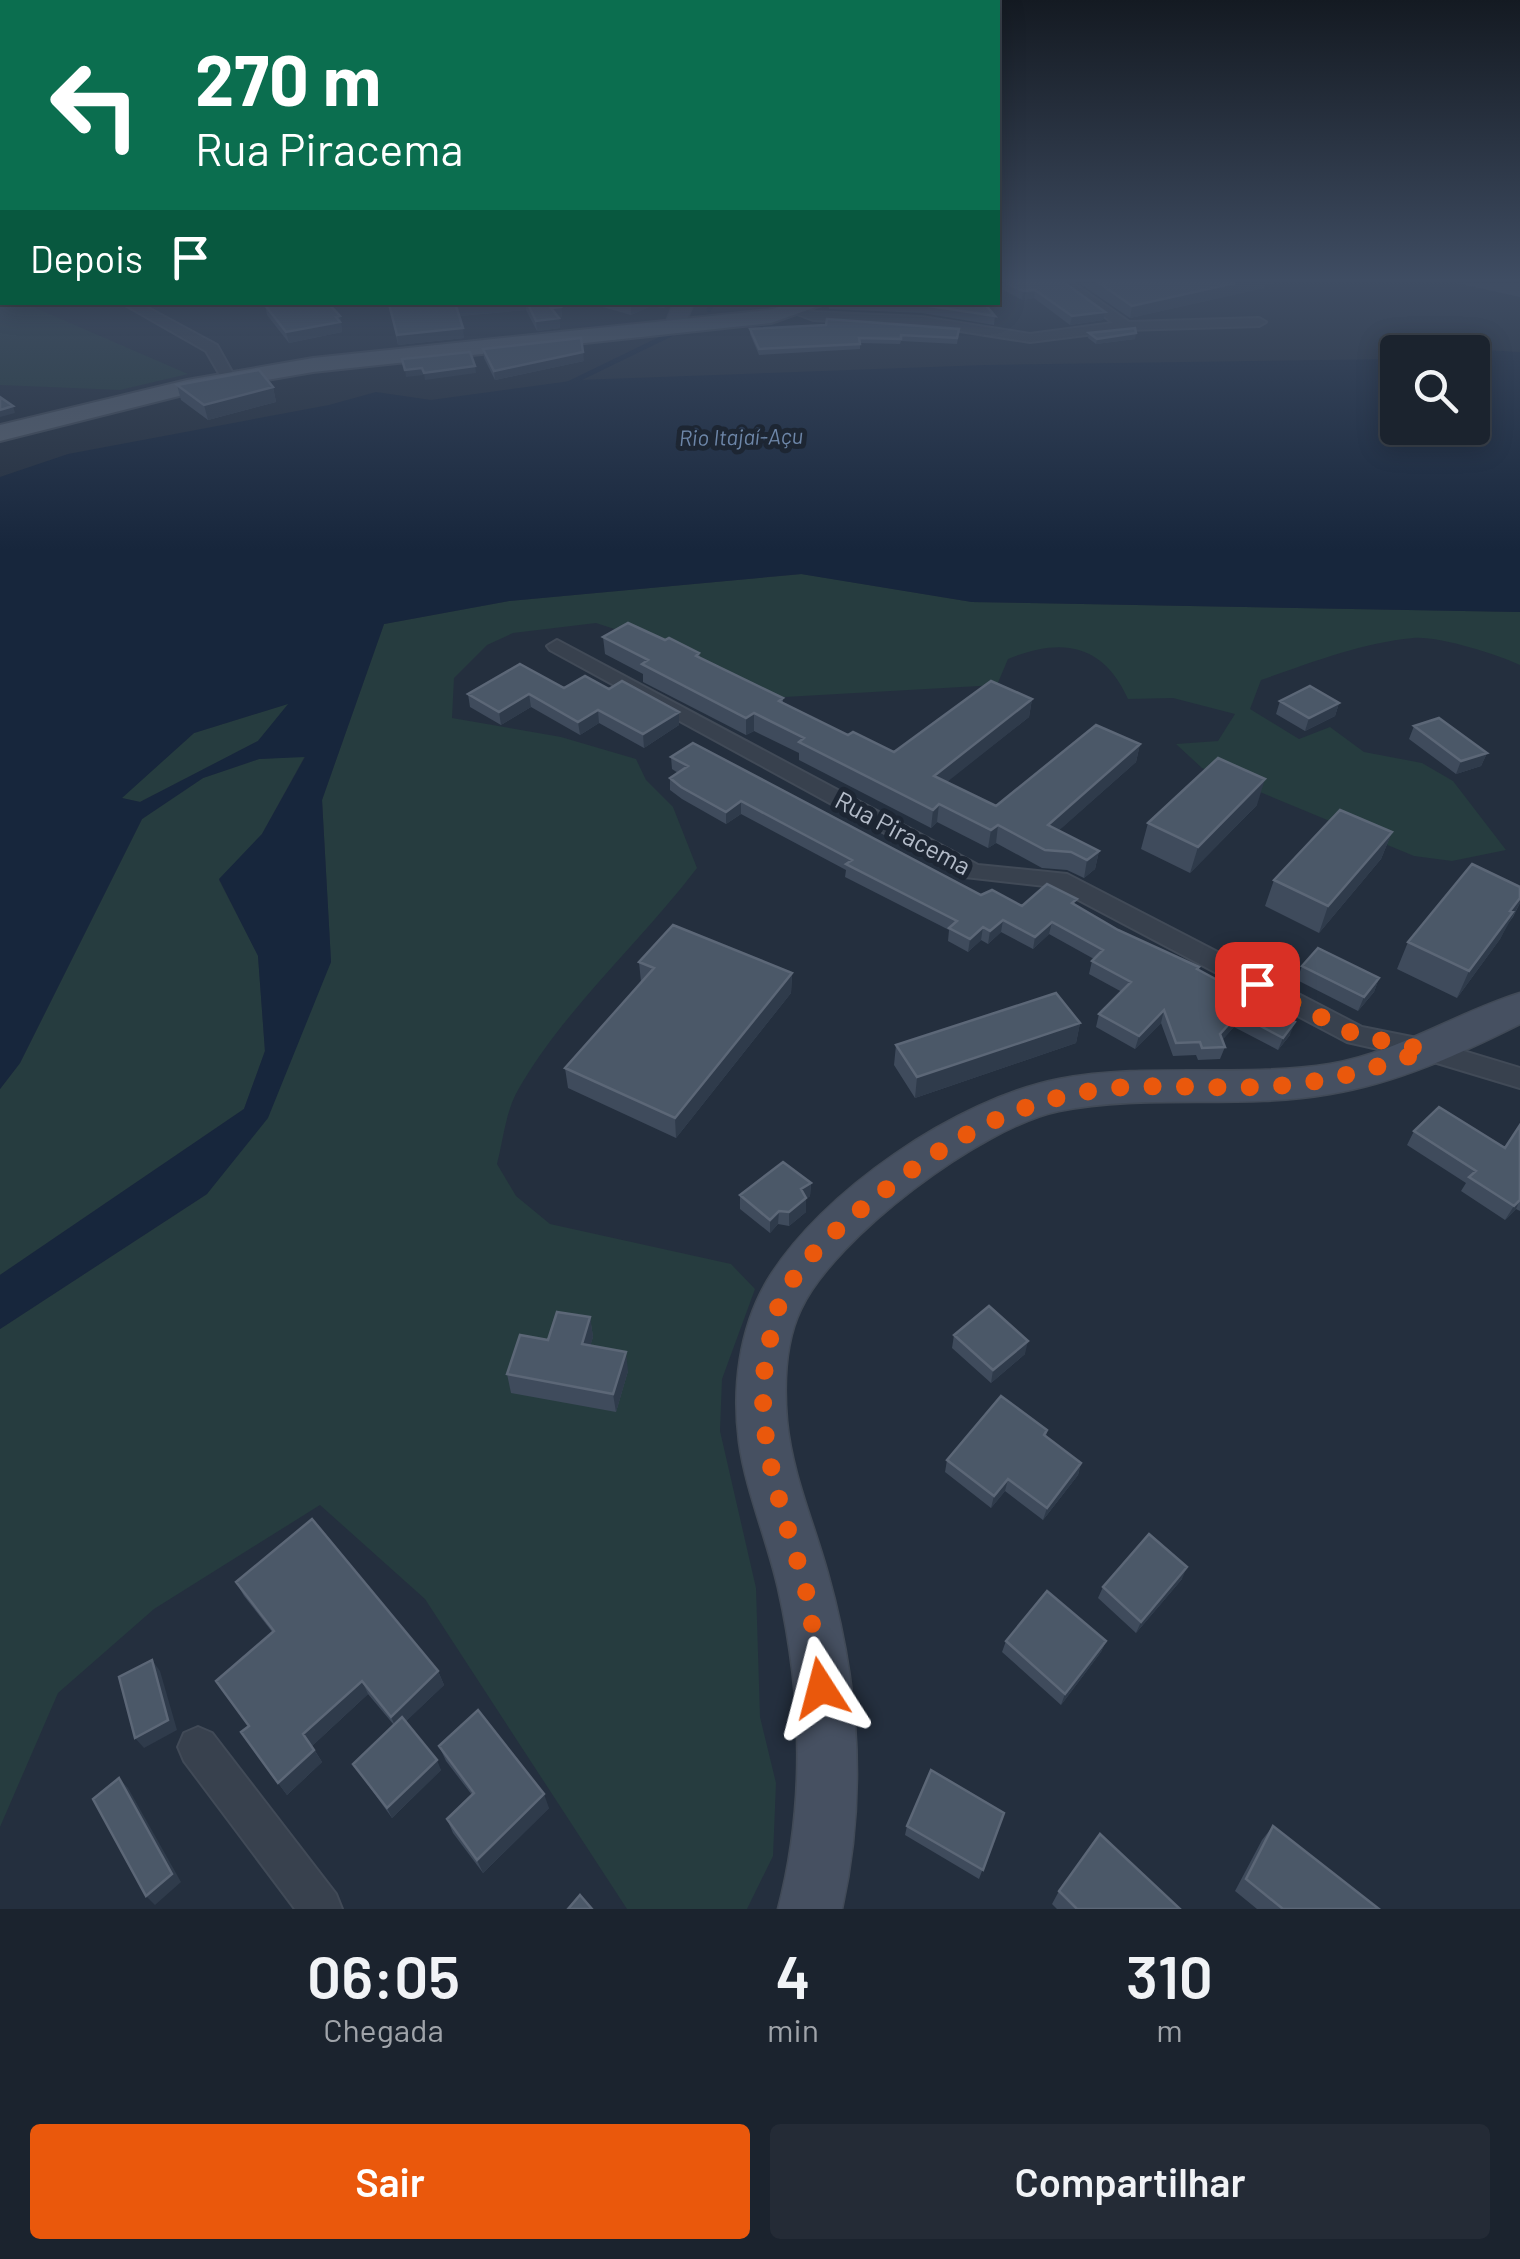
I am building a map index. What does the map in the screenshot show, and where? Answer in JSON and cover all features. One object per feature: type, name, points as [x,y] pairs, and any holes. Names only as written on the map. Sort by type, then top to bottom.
[{"type":"main road","points":[[0,435],[230,379],[277,372]]},
{"type":"street","points":[[226,372],[230,379]]},
{"type":"street","name":"Rua Piracema","points":[[558,646],[974,872],[1059,880],[1356,1035],[1426,1050],[1520,1078]]},
{"type":"street","points":[[810,1909],[823,1864],[828,1808],[826,1722],[805,1587],[780,1513],[762,1421],[764,1359],[781,1299],[807,1260],[844,1223],[951,1141],[999,1115],[1036,1102],[1116,1088],[1284,1086],[1362,1072],[1426,1050],[1520,1007]]},
{"type":"street","points":[[198,1747],[321,1909]]},
{"type":"green space","points":[[0,372],[188,374],[120,390],[0,385]]},
{"type":"green space","points":[[802,574],[972,602],[1520,612],[1520,665],[1437,640],[1413,638],[1374,644],[1261,680],[1250,709],[1299,739],[1330,727],[1364,752],[1422,763],[1453,781],[1506,850],[1452,861],[1414,856],[1202,768],[1176,744],[1218,741],[1235,714],[1173,698],[1128,699],[1106,666],[1078,650],[1046,648],[1008,659],[997,685],[767,698],[639,637],[596,623],[513,633],[487,645],[454,678],[452,718],[561,737],[636,759],[646,780],[673,807],[697,868],[580,1003],[537,1060],[510,1107],[497,1164],[516,1196],[550,1224],[731,1264],[755,1289],[722,1379],[720,1431],[756,1588],[760,1717],[776,1783],[773,1856],[747,1909],[627,1909],[425,1599],[320,1505],[154,1609],[58,1693],[0,1827],[0,1329],[207,1194],[331,962],[322,800],[384,624],[509,601]]},
{"type":"green space","points":[[290,703],[258,741],[140,802],[121,798],[194,733]]},
{"type":"green space","points":[[305,756],[262,834],[219,880],[258,955],[265,1051],[244,1109],[0,1275],[0,1089],[20,1063],[142,819],[203,778],[259,759]]},
{"type":"water","name":"Rio Itajaí-Açu","points":[[793,372],[1380,372],[1380,445],[1490,445],[1490,372],[1520,372],[1520,612],[972,602],[801,574],[509,601],[384,624],[322,800],[331,962],[268,1118],[207,1194],[0,1329],[0,1275],[244,1109],[265,1051],[258,956],[219,879],[262,834],[305,757],[259,759],[203,778],[142,819],[20,1063],[0,1089],[0,477],[68,454],[329,405],[376,392],[431,400],[578,380]],"holes":[[[288,704],[258,741],[140,802],[122,798],[194,733]]]},
{"type":"building","points":[[261,372],[273,387],[204,405],[177,385]]},
{"type":"building","points":[[0,397],[13,406],[0,410]]},
{"type":"building","points":[[628,623],[699,653],[696,656],[848,735],[853,732],[894,752],[991,681],[1032,699],[934,776],[996,806],[1096,725],[1140,744],[1048,825],[1099,851],[1087,860],[1071,852],[1045,850],[998,825],[991,830],[939,804],[933,810],[799,742],[804,738],[754,713],[746,718],[642,664],[648,660],[603,637]]},
{"type":"building","points":[[520,664],[564,688],[585,676],[609,689],[622,681],[679,712],[643,734],[598,710],[578,722],[529,694],[499,712],[468,694]]},
{"type":"building","points":[[1310,686],[1339,703],[1309,718],[1280,701]]},
{"type":"building","points":[[1439,718],[1487,753],[1461,761],[1414,726]]},
{"type":"building","points":[[693,743],[981,895],[992,890],[1022,906],[1047,884],[1077,899],[1072,903],[1118,930],[1199,967],[1295,1022],[1283,1038],[1238,1014],[1220,1034],[1225,1047],[1202,1048],[1200,1042],[1176,1043],[1164,1010],[1139,1036],[1099,1014],[1131,982],[1092,961],[1103,950],[1052,922],[1035,937],[1003,920],[990,931],[983,927],[970,939],[949,928],[957,921],[846,864],[852,860],[741,801],[726,812],[681,787],[670,778],[688,766],[671,757]]},
{"type":"building","points":[[1218,758],[1265,779],[1198,847],[1148,823]]},
{"type":"building","points":[[1340,810],[1392,832],[1328,906],[1274,880]]},
{"type":"building","points":[[1472,864],[1520,887],[1520,898],[1469,971],[1408,942]]},
{"type":"building","points":[[673,925],[792,973],[675,1118],[565,1068],[654,968],[639,962]]},
{"type":"building","points":[[1318,948],[1379,978],[1364,997],[1302,966]]},
{"type":"building","points":[[1056,993],[1080,1023],[917,1077],[896,1045]]},
{"type":"building","points":[[1439,1107],[1505,1148],[1520,1125],[1520,1200],[1514,1206],[1469,1177],[1476,1171],[1414,1131]]},
{"type":"building","points":[[783,1162],[811,1183],[801,1189],[806,1198],[789,1212],[779,1211],[770,1220],[740,1195]]},
{"type":"building","points":[[989,1306],[1028,1341],[993,1370],[954,1335]]},
{"type":"building","points":[[557,1312],[590,1317],[582,1344],[626,1352],[613,1394],[507,1374],[520,1335],[548,1340]]},
{"type":"building","points":[[1001,1396],[1047,1430],[1044,1435],[1081,1463],[1047,1508],[1008,1479],[994,1496],[947,1460]]},
{"type":"building","points":[[312,1519],[438,1671],[391,1717],[362,1681],[303,1734],[314,1750],[278,1783],[241,1732],[249,1726],[216,1681],[274,1631],[236,1582]]},
{"type":"building","points":[[1149,1534],[1187,1567],[1141,1622],[1103,1587]]},
{"type":"building","points":[[1047,1591],[1106,1641],[1065,1694],[1006,1641]]},
{"type":"building","points":[[152,1660],[168,1720],[135,1738],[119,1677]]},
{"type":"building","points":[[478,1710],[544,1794],[477,1860],[447,1819],[474,1793],[439,1746]]},
{"type":"building","points":[[402,1717],[437,1760],[387,1808],[353,1764]]},
{"type":"building","points":[[931,1770],[1004,1813],[983,1870],[907,1826]]},
{"type":"building","points":[[119,1778],[172,1874],[146,1896],[93,1799]]},
{"type":"building","points":[[1273,1826],[1379,1909],[1283,1909],[1246,1879]]},
{"type":"building","points":[[1100,1834],[1180,1909],[1077,1909],[1059,1891]]},
{"type":"building","points":[[580,1895],[592,1909],[568,1909]]},
{"type":"waterway","points":[[568,384],[593,372]]},
{"type":"route","points":[[821,1688],[805,1587],[780,1513],[762,1421],[764,1359],[781,1299],[807,1260],[844,1223],[929,1156],[999,1115],[1054,1096],[1116,1088],[1284,1086],[1333,1079],[1426,1050],[1356,1035],[1257,984]]}]
